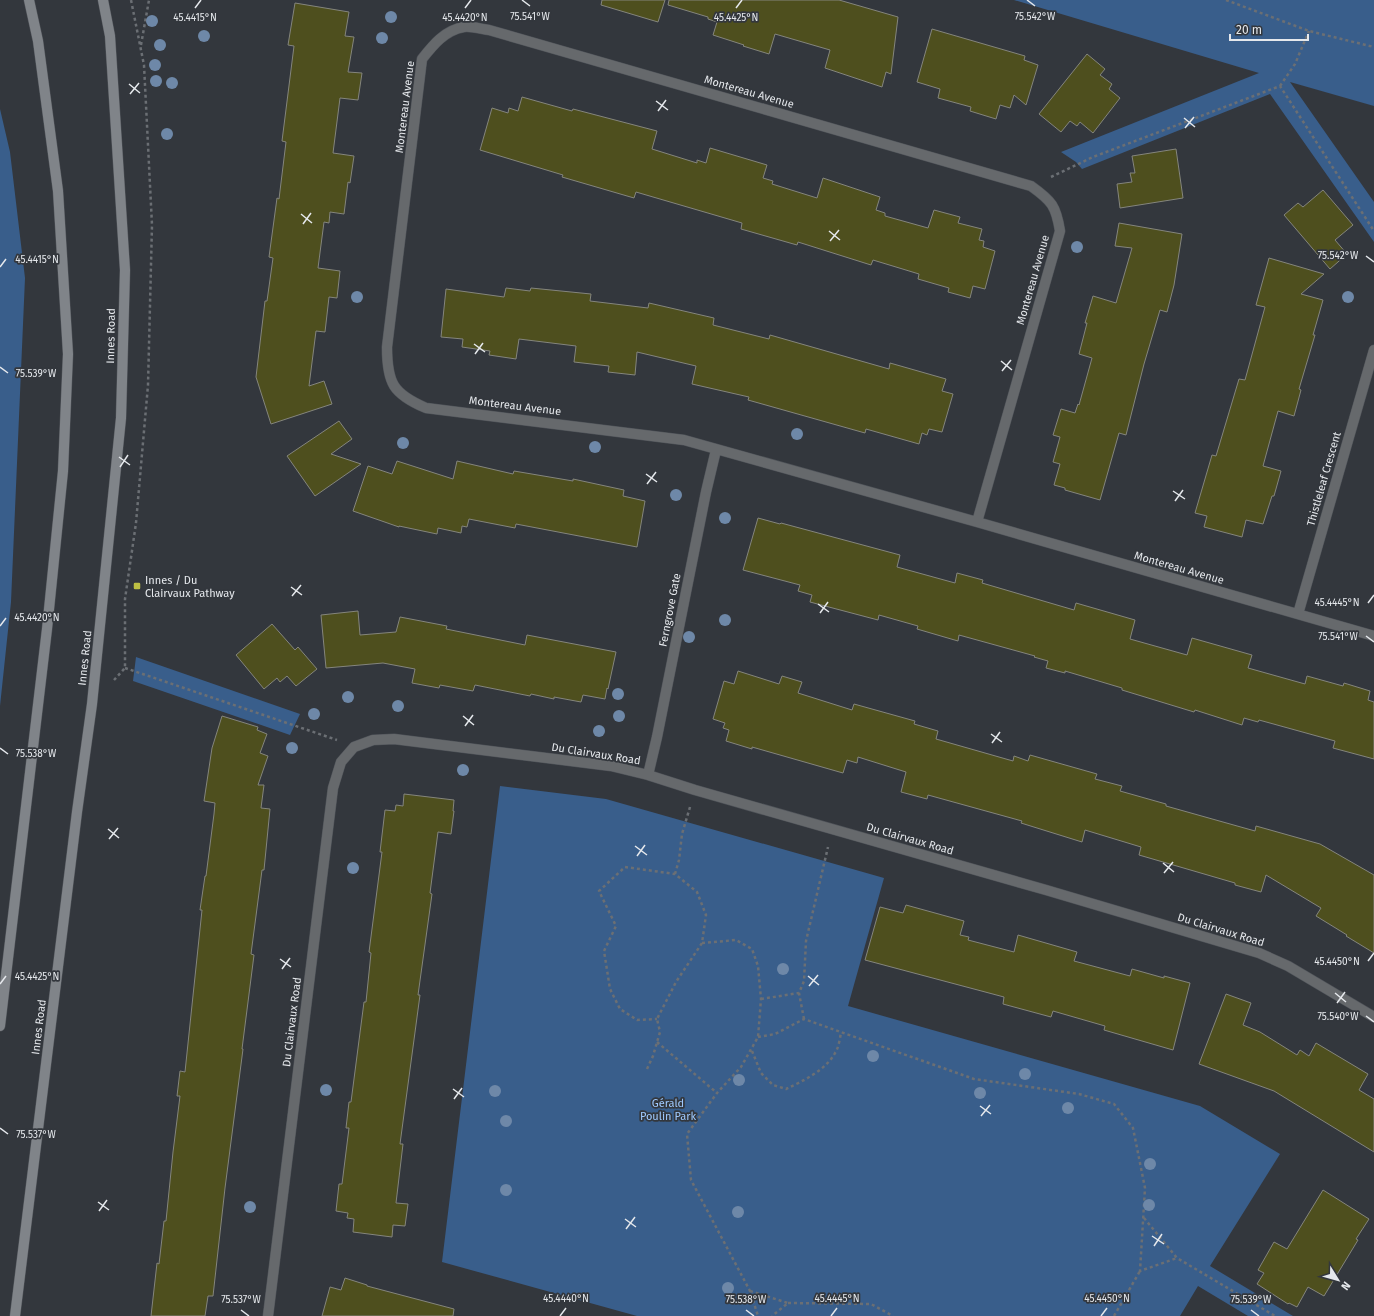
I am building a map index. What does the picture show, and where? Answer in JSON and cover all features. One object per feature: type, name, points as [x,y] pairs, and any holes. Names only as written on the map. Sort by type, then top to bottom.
[{"type":"main road","points":[[0,1026],[47,629],[63,471],[68,354],[58,191],[38,41],[29,0]]},
{"type":"main road","name":"Innes Road","points":[[16,1316],[75,828],[92,704],[121,418],[125,270],[110,36],[103,0]]},
{"type":"street","name":"Montereau Avenue","points":[[977,522],[1060,231],[1057,213],[1048,199],[1031,186],[488,30],[464,27],[447,33],[434,43],[422,59],[387,347],[387,367],[394,387],[409,401],[426,408],[684,440],[1374,636]]},
{"type":"street","name":"Thistleleaf Crescent","points":[[1298,614],[1374,350]]},
{"type":"street","name":"Ferngrove Gate","points":[[648,775],[716,450]]},
{"type":"street","name":"Du Clairvaux Road","points":[[268,1316],[333,788],[341,762],[354,747],[373,740],[394,739],[610,766],[648,775],[832,830],[1046,890],[1259,953],[1288,966],[1374,1017]]},
{"type":"path","points":[[131,0],[144,65]]},
{"type":"path","points":[[141,46],[149,0]]},
{"type":"path","points":[[1226,0],[1309,31],[1374,47]]},
{"type":"path","points":[[1031,186],[1093,157],[1280,86],[1295,64],[1309,31]]},
{"type":"path","points":[[1280,86],[1374,231]]},
{"type":"path","points":[[125,668],[326,735],[354,747]]},
{"type":"path","points":[[675,874],[679,860],[682,834],[695,790]]},
{"type":"path","points":[[804,1019],[799,993],[804,980],[806,941],[832,830]]},
{"type":"path","points":[[647,1069],[653,1056],[660,1032],[657,1018],[676,982],[702,943],[706,915],[697,892],[675,874],[625,867],[599,891],[616,926],[604,951],[610,989],[620,1009],[637,1020],[657,1018]]},
{"type":"path","points":[[702,943],[736,940],[752,949],[758,966],[761,999],[758,1038],[741,1067],[717,1093],[687,1134],[691,1180],[750,1291],[758,1316]]},
{"type":"path","points":[[761,999],[799,993]]},
{"type":"path","points":[[758,1038],[775,1034],[804,1019],[974,1078],[1079,1094],[1114,1104],[1133,1128],[1145,1188],[1140,1271],[1114,1316]]},
{"type":"path","points":[[752,1050],[761,1073],[773,1085],[786,1089],[801,1082],[825,1065],[836,1052],[842,1032]]},
{"type":"path","points":[[657,1042],[717,1093]]},
{"type":"path","points":[[1144,1218],[1177,1258],[1275,1316]]},
{"type":"path","points":[[1140,1271],[1177,1258]]},
{"type":"path","points":[[750,1291],[788,1303],[871,1304],[893,1316]]},
{"type":"path","points":[[772,1316],[788,1303]]},
{"type":"green space","points":[[1014,0],[1374,0],[1374,106],[1290,82],[1374,202],[1374,242],[1270,94],[1082,169],[1076,162],[1061,152],[1259,73]]},
{"type":"green space","points":[[0,109],[10,152],[25,278],[11,602],[0,706]]},
{"type":"green space","points":[[136,657],[300,714],[290,735],[133,681]]},
{"type":"green space","name":"Gérald Poulin Park","points":[[500,786],[606,799],[884,878],[848,1006],[1200,1106],[1280,1154],[1210,1266],[1293,1316],[1248,1316],[1198,1286],[1180,1316],[637,1316],[442,1262]]},
{"type":"building","points":[[602,0],[665,0],[658,22],[601,5]]},
{"type":"building","points":[[669,0],[839,0],[898,17],[891,74],[886,72],[882,87],[825,68],[830,50],[775,34],[769,54],[743,46],[744,45],[713,35],[717,22],[708,19],[708,17],[668,5]]},
{"type":"building","points":[[295,3],[349,12],[345,36],[354,37],[348,72],[362,73],[358,100],[340,98],[333,153],[354,156],[350,183],[348,182],[344,214],[330,212],[329,223],[324,222],[318,268],[340,271],[337,298],[329,297],[325,332],[316,331],[309,386],[324,381],[332,404],[271,424],[256,377],[265,301],[267,301],[273,258],[269,257],[277,198],[279,199],[286,142],[282,141],[294,46],[288,45]]},
{"type":"building","points":[[932,29],[1025,56],[1024,60],[1038,65],[1026,105],[1014,95],[1010,108],[1000,105],[996,119],[970,111],[971,107],[938,98],[940,89],[917,82]]},
{"type":"building","points":[[1087,54],[1105,69],[1100,75],[1112,84],[1109,89],[1120,98],[1093,133],[1080,122],[1077,126],[1070,121],[1061,132],[1039,114]]},
{"type":"building","points":[[522,97],[572,111],[573,109],[657,131],[652,149],[697,163],[697,160],[706,163],[710,148],[767,165],[763,178],[773,181],[772,184],[817,198],[823,178],[880,197],[876,210],[885,213],[885,216],[928,228],[934,210],[960,217],[958,223],[982,229],[979,240],[984,241],[983,247],[995,251],[985,289],[973,286],[970,298],[948,292],[949,288],[918,279],[919,274],[873,260],[871,265],[798,242],[797,245],[741,229],[742,223],[636,192],[634,198],[562,177],[563,175],[480,150],[492,108],[508,113],[509,108],[518,111]]},
{"type":"building","points":[[1176,149],[1183,198],[1120,208],[1117,184],[1132,182],[1130,173],[1135,173],[1132,156]]},
{"type":"building","points":[[1323,190],[1353,225],[1335,240],[1347,254],[1330,269],[1284,215],[1298,203],[1303,207]]},
{"type":"building","points":[[1119,223],[1182,234],[1174,285],[1167,312],[1160,310],[1144,364],[1126,435],[1119,433],[1100,500],[1065,490],[1065,488],[1054,485],[1060,464],[1053,462],[1060,437],[1053,435],[1061,409],[1075,413],[1078,404],[1079,405],[1092,358],[1079,354],[1087,323],[1085,323],[1093,296],[1116,303],[1132,248],[1115,246]]},
{"type":"building","points":[[1269,258],[1324,274],[1301,294],[1323,300],[1313,335],[1315,335],[1299,389],[1301,390],[1294,416],[1278,411],[1263,466],[1281,471],[1274,496],[1272,496],[1263,524],[1246,520],[1242,537],[1204,527],[1207,516],[1195,513],[1212,455],[1216,456],[1239,379],[1245,380],[1265,307],[1256,305]]},
{"type":"building","points":[[506,288],[530,291],[531,288],[591,294],[590,301],[648,308],[649,303],[714,318],[713,325],[769,339],[770,335],[889,369],[890,363],[946,379],[942,391],[953,394],[942,432],[929,429],[927,435],[922,433],[919,444],[866,429],[865,433],[748,400],[749,397],[692,384],[696,366],[637,352],[635,375],[608,372],[609,366],[574,362],[576,346],[519,339],[516,359],[489,355],[490,351],[462,347],[463,339],[441,337],[446,289],[504,297]]},
{"type":"building","points":[[339,421],[352,439],[331,454],[361,464],[315,496],[287,456]]},
{"type":"building","points":[[397,461],[453,479],[457,461],[513,474],[514,471],[573,481],[573,479],[624,490],[623,496],[645,501],[637,547],[516,524],[515,528],[469,519],[467,527],[462,526],[461,533],[438,528],[437,534],[399,527],[353,511],[368,466],[392,474]]},
{"type":"building","points":[[758,518],[900,555],[897,567],[955,583],[957,573],[983,580],[982,583],[1074,610],[1076,603],[1135,620],[1130,639],[1187,655],[1192,638],[1252,655],[1248,668],[1305,684],[1307,676],[1343,686],[1344,683],[1370,691],[1368,700],[1374,702],[1374,759],[1333,748],[1335,741],[1259,720],[1258,722],[1244,718],[1242,725],[1195,710],[1194,712],[1065,671],[1065,673],[1046,668],[1048,661],[1034,657],[1035,656],[959,635],[958,641],[917,629],[918,626],[879,615],[878,620],[810,602],[812,595],[798,591],[800,585],[743,570]]},
{"type":"building","points":[[358,611],[360,635],[396,632],[400,617],[447,626],[446,629],[525,645],[527,635],[616,652],[605,699],[583,695],[581,702],[554,697],[554,699],[531,694],[530,696],[475,685],[473,691],[440,685],[439,688],[412,683],[415,669],[383,663],[326,668],[321,615]]},
{"type":"building","points":[[272,624],[295,650],[298,647],[317,669],[296,686],[287,676],[280,682],[277,678],[264,689],[236,655]]},
{"type":"building","points":[[738,671],[779,684],[782,676],[802,682],[798,693],[852,710],[854,704],[915,721],[914,724],[938,731],[936,739],[1013,761],[1014,756],[1028,761],[1030,755],[1097,774],[1095,779],[1122,786],[1120,791],[1166,804],[1166,806],[1255,831],[1256,826],[1320,844],[1374,875],[1374,953],[1316,916],[1321,908],[1266,875],[1261,892],[1139,855],[1141,847],[1085,830],[1082,842],[1021,823],[1022,821],[928,795],[927,799],[901,792],[906,772],[858,757],[857,763],[847,760],[843,773],[726,741],[729,730],[723,728],[725,723],[713,719],[724,681],[734,684]]},
{"type":"building","points":[[222,716],[258,727],[257,730],[267,734],[260,753],[268,756],[258,785],[264,785],[261,808],[270,809],[264,870],[262,870],[251,954],[254,955],[243,1049],[213,1296],[208,1296],[205,1316],[151,1316],[157,1263],[159,1264],[164,1221],[166,1221],[180,1096],[177,1096],[180,1071],[185,1072],[202,910],[200,910],[214,814],[215,803],[204,801],[212,748]]},
{"type":"building","points":[[404,794],[454,800],[454,811],[451,834],[438,832],[430,893],[432,894],[418,995],[420,995],[400,1144],[403,1144],[396,1203],[408,1204],[405,1226],[393,1225],[392,1237],[353,1232],[354,1219],[347,1218],[348,1213],[336,1211],[339,1184],[342,1184],[349,1128],[346,1128],[349,1102],[351,1102],[364,1002],[366,1002],[371,953],[369,952],[382,852],[380,852],[385,810],[395,811],[396,805],[403,806]]},
{"type":"building","points":[[906,905],[964,921],[960,935],[969,937],[968,940],[1014,952],[1018,935],[1077,952],[1074,961],[1130,976],[1132,969],[1164,978],[1164,976],[1190,983],[1173,1050],[1104,1030],[1105,1026],[1053,1011],[1051,1017],[1003,1004],[1004,997],[865,960],[880,907],[903,913]]},
{"type":"building","points":[[1226,994],[1251,1003],[1243,1025],[1260,1032],[1297,1055],[1300,1050],[1309,1056],[1316,1043],[1368,1074],[1359,1090],[1374,1099],[1374,1152],[1274,1091],[1199,1064]]},
{"type":"building","points":[[1323,1190],[1369,1219],[1324,1296],[1308,1287],[1297,1307],[1289,1303],[1288,1304],[1257,1284],[1264,1273],[1258,1270],[1274,1242],[1287,1249]]},
{"type":"building","points":[[345,1278],[367,1286],[454,1309],[453,1316],[322,1316],[330,1287],[341,1290]]},
{"type":"place","name":"Innes / Du Clairvaux Pathway","points":[[137,586]]}]
